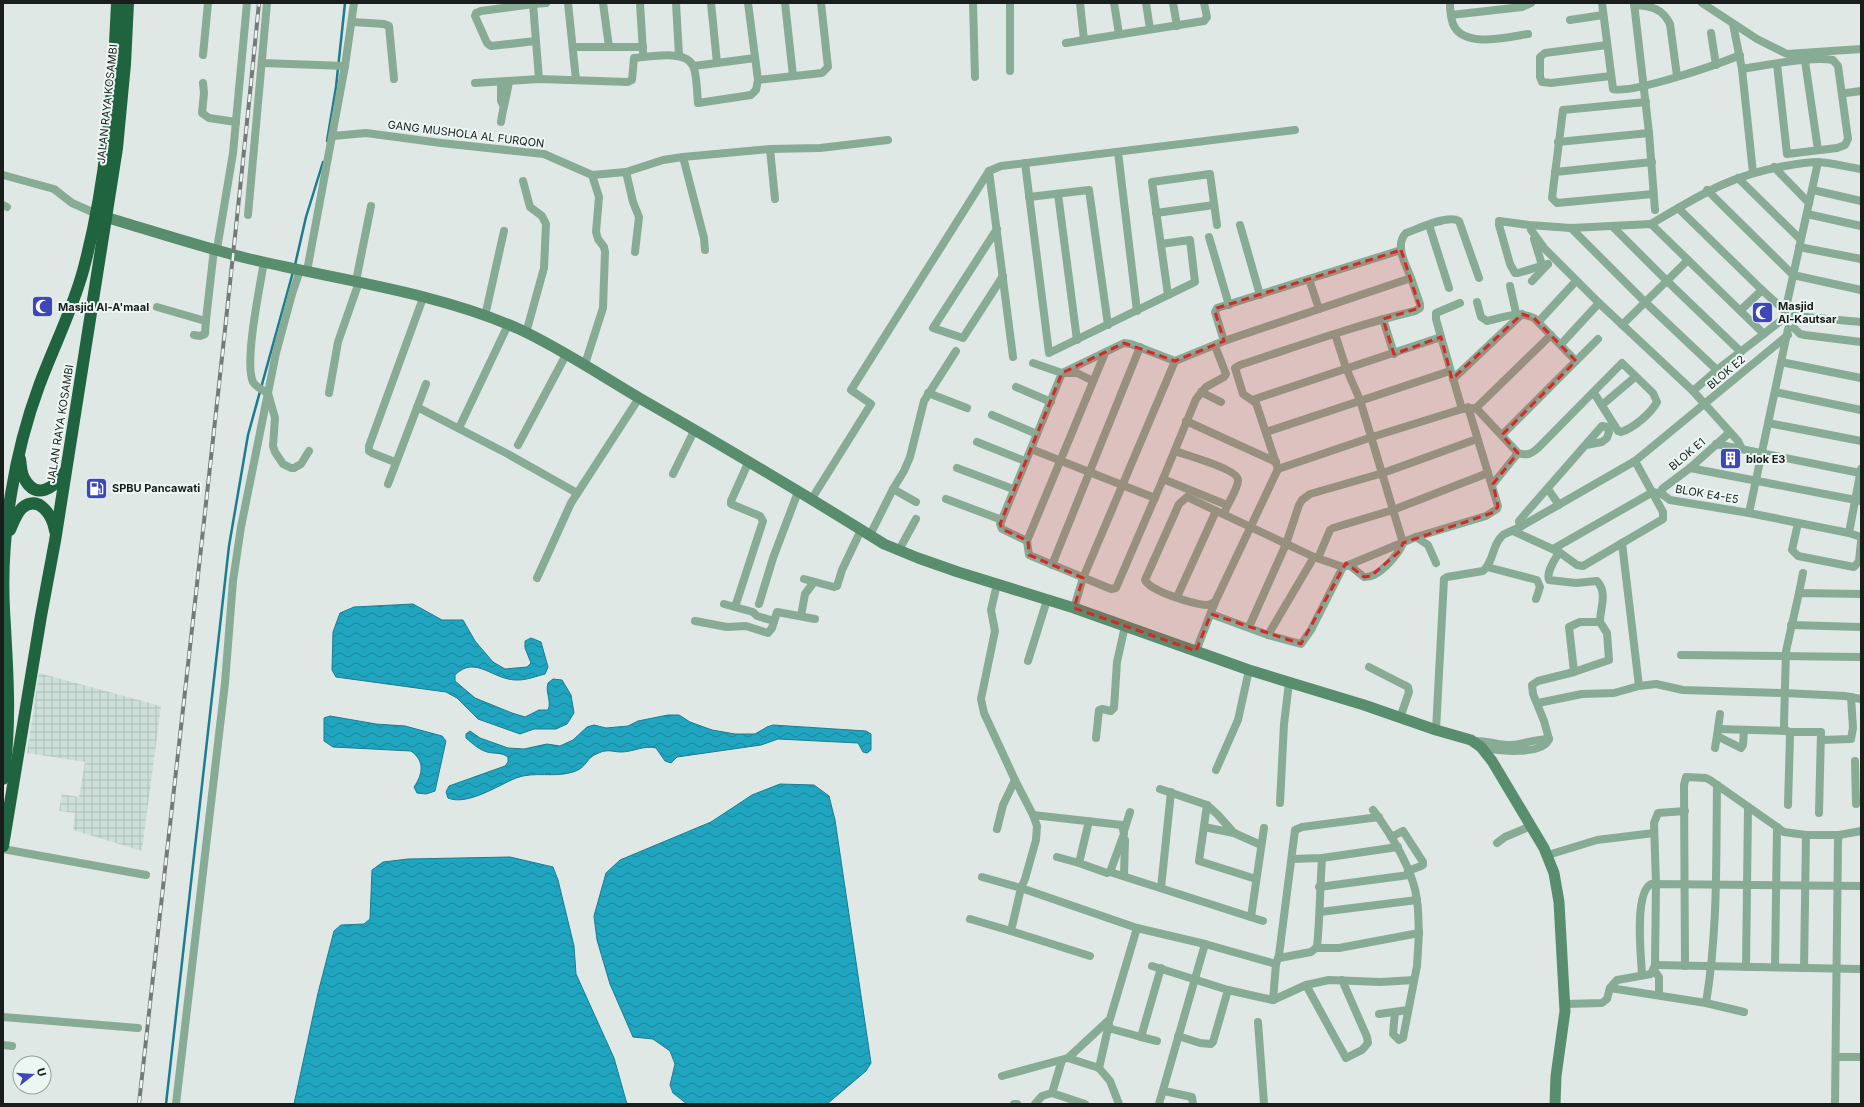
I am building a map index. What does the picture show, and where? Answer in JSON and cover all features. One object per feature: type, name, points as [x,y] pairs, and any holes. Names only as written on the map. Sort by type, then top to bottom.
[{"type":"highway","name":"JALAN RAYA KOSAMBI","points":[[3,848],[41,616],[55,541],[101,216],[117,3]]},
{"type":"highway","name":"JALAN RAYA KOSAMBI","points":[[3,779],[8,743],[9,702],[4,609],[5,542],[19,450],[40,384],[76,292],[101,216],[117,148],[122,102],[128,3]]},
{"type":"highway","points":[[19,450],[24,477],[35,488],[44,490],[52,487],[66,470]]},
{"type":"highway","points":[[5,542],[23,507],[35,504],[45,509],[51,517],[55,541]]},
{"type":"street","points":[[203,55],[208,3]]},
{"type":"street","points":[[194,335],[200,336],[204,334],[216,249],[233,153],[248,3]]},
{"type":"street","points":[[248,215],[267,3]]},
{"type":"street","points":[[176,1104],[224,683],[233,581],[241,527],[260,430],[263,390],[276,353],[292,294],[301,270],[333,136],[354,3]]},
{"type":"street","points":[[536,41],[491,46],[487,43],[475,16],[476,13],[481,11],[546,3]]},
{"type":"street","points":[[568,3],[576,80]]},
{"type":"street","points":[[603,3],[609,47]]},
{"type":"street","points":[[640,3],[644,57]]},
{"type":"street","points":[[676,3],[679,55]]},
{"type":"street","points":[[711,3],[717,63]]},
{"type":"street","points":[[634,58],[679,55],[689,59],[694,66],[698,103],[751,95],[756,90],[758,80],[748,3]]},
{"type":"street","points":[[785,3],[793,76]]},
{"type":"street","points":[[758,80],[822,73],[828,67],[821,3]]},
{"type":"street","points":[[973,3],[974,77]]},
{"type":"street","points":[[1010,3],[1010,71]]},
{"type":"street","points":[[1080,3],[1084,40]]},
{"type":"street","points":[[1114,3],[1119,34]]},
{"type":"street","points":[[1146,3],[1150,29]]},
{"type":"street","points":[[1173,3],[1177,26]]},
{"type":"street","points":[[1066,43],[1177,26],[1206,20],[1204,3]]},
{"type":"street","points":[[1450,3],[1451,15],[1457,31],[1470,38],[1480,40],[1528,34]]},
{"type":"street","points":[[1451,15],[1522,6],[1531,3]]},
{"type":"street","points":[[1602,3],[1613,89],[1644,86],[1716,65],[1740,55]]},
{"type":"street","points":[[1702,3],[1757,39],[1787,54],[1861,49]]},
{"type":"street","points":[[533,4],[539,79]]},
{"type":"street","points":[[1655,210],[1646,102],[1634,4],[1658,9],[1667,17],[1670,24],[1677,76]]},
{"type":"street","points":[[1570,20],[1604,16]]},
{"type":"street","points":[[352,22],[384,24],[389,26],[394,79]]},
{"type":"street","points":[[1733,24],[1742,69],[1753,173]]},
{"type":"street","points":[[1711,33],[1716,65]]},
{"type":"street","points":[[1607,45],[1545,52],[1540,57],[1540,76],[1542,82],[1551,83],[1611,76]]},
{"type":"street","points":[[573,46],[643,47]]},
{"type":"street","points":[[475,83],[539,79],[628,82],[632,80],[634,47]]},
{"type":"street","points":[[694,66],[755,58]]},
{"type":"street","points":[[1742,69],[1776,64],[1805,61],[1833,60],[1838,66],[1847,142],[1841,147],[1787,154],[1776,64]]},
{"type":"street","points":[[1805,61],[1818,150]]},
{"type":"street","points":[[262,63],[343,66]]},
{"type":"street","points":[[501,122],[503,105],[507,102],[505,81]]},
{"type":"street","points":[[203,83],[204,93],[202,113],[209,118],[236,122]]},
{"type":"street","points":[[1846,93],[1861,91]]},
{"type":"street","points":[[1646,102],[1565,109],[1561,115],[1552,198],[1557,203],[1653,194]]},
{"type":"street","points":[[811,500],[871,404],[851,390],[989,171],[1001,166],[1295,130]]},
{"type":"street","name":"GANG MUSHOLA AL FURQON","points":[[333,136],[366,133],[441,144],[544,154],[592,175]]},
{"type":"street","points":[[1558,142],[1649,133]]},
{"type":"street","points":[[585,364],[603,308],[604,297],[605,252],[604,246],[598,239],[596,232],[598,197],[592,175],[626,172],[663,160],[683,157],[770,148],[820,148],[888,140]]},
{"type":"street","points":[[770,148],[775,199]]},
{"type":"street","points":[[1118,152],[1137,310]]},
{"type":"street","points":[[683,157],[705,243],[705,250]]},
{"type":"street","points":[[1555,172],[1652,162]]},
{"type":"street","points":[[1818,162],[1784,316],[1784,326],[1790,331],[1800,334],[1861,342]]},
{"type":"street","points":[[1554,258],[1545,264],[1517,274],[1513,271],[1510,264],[1499,221],[1530,228],[1571,228],[1651,224],[1708,190],[1738,178],[1774,167],[1818,162],[1861,169]]},
{"type":"street","points":[[1025,163],[1048,352],[1053,353],[1196,282],[1190,240],[1161,244]]},
{"type":"street","points":[[1774,167],[1809,203]]},
{"type":"street","points":[[989,171],[1013,357]]},
{"type":"street","points":[[626,172],[633,202],[639,216],[636,252]]},
{"type":"street","points":[[1168,295],[1152,182],[1210,174],[1217,225]]},
{"type":"street","points":[[3,175],[54,189],[72,203],[101,216],[264,262],[358,282],[441,302],[485,316],[526,333],[585,364],[639,398],[749,461],[811,500],[899,550],[958,572],[1074,608],[1249,670],[1289,683],[1321,691],[1478,744],[1492,751],[1520,747],[1545,738],[1549,739],[1538,703],[1532,690],[1534,683],[1574,672],[1609,660],[1607,633],[1600,622],[1603,601],[1602,591],[1597,582],[1559,582],[1549,580],[1548,577]]},
{"type":"street","points":[[1738,178],[1800,243],[1861,259]]},
{"type":"street","points":[[523,181],[530,207],[542,216],[546,224],[544,268],[526,333]]},
{"type":"street","points":[[1029,197],[1089,190],[1108,325]]},
{"type":"street","points":[[1708,190],[1793,275],[1861,290]]},
{"type":"street","points":[[1813,190],[1861,201]]},
{"type":"street","points":[[1058,194],[1077,340]]},
{"type":"street","points":[[1156,213],[1214,205]]},
{"type":"street","points":[[329,393],[338,342],[358,282],[371,206]]},
{"type":"street","points":[[1678,208],[1762,290],[1784,316]]},
{"type":"street","points":[[1807,214],[1861,226]]},
{"type":"street","points":[[1196,651],[1216,602],[1251,527],[1277,465],[1256,403],[1243,394],[1234,370],[1236,367],[1420,308],[1419,299],[1401,250],[1402,237],[1406,233],[1450,219],[1459,221],[1479,278]]},
{"type":"street","points":[[1651,224],[1764,334]]},
{"type":"street","points":[[1240,225],[1260,295]]},
{"type":"street","points":[[1429,225],[1449,288]]},
{"type":"street","points":[[1613,226],[1666,280],[1741,352]]},
{"type":"street","points":[[1436,730],[1443,581],[1447,577],[1481,572],[1487,567],[1503,535],[1559,505],[1635,461],[1704,405],[1693,391],[1599,303],[1554,258],[1539,242],[1530,228]]},
{"type":"street","points":[[1530,228],[1545,264]]},
{"type":"street","points":[[1571,228],[1645,302],[1717,370]]},
{"type":"street","points":[[997,229],[932,328],[963,338],[1003,276]]},
{"type":"street","points":[[485,316],[504,231]]},
{"type":"street","points":[[1209,237],[1229,305]]},
{"type":"street","points":[[1224,341],[1215,312],[1217,308],[1401,250]]},
{"type":"street","points":[[1622,325],[1688,260]]},
{"type":"street","points":[[264,262],[254,323],[250,362],[253,382],[263,390],[276,418],[273,446],[275,452],[286,466],[294,468],[301,464],[309,452]]},
{"type":"street","points":[[1532,282],[1545,264]]},
{"type":"street","points":[[1027,541],[1002,529],[1000,524],[1013,489],[1062,373],[1105,354],[1124,343],[1131,344],[1175,361],[1215,346],[1224,341],[1411,278]]},
{"type":"street","points":[[1309,279],[1319,309]]},
{"type":"street","points":[[1540,319],[1576,280]]},
{"type":"street","points":[[1510,286],[1519,314]]},
{"type":"street","points":[[1741,310],[1762,290]]},
{"type":"street","points":[[395,462],[372,453],[369,451],[369,446],[423,298]]},
{"type":"street","points":[[1477,302],[1481,317],[1487,321],[1519,314],[1534,318],[1576,361]]},
{"type":"street","points":[[1211,614],[1268,635],[1299,644],[1303,643],[1346,566],[1403,542],[1495,512],[1498,506],[1493,484],[1488,473],[1469,408],[1451,375],[1436,319],[1436,312],[1460,303]]},
{"type":"street","points":[[1564,341],[1599,303]]},
{"type":"street","points":[[157,307],[206,320]]},
{"type":"street","points":[[1266,432],[1360,400],[1451,375],[1519,314]]},
{"type":"street","points":[[1693,391],[1784,316],[1790,314],[1794,316],[1861,322]]},
{"type":"street","points":[[1749,513],[1781,362],[1790,331],[1797,324],[1797,320],[1794,316]]},
{"type":"street","points":[[1383,319],[1394,354]]},
{"type":"street","points":[[459,428],[508,325]]},
{"type":"street","name":"BLOK E2","points":[[1742,449],[1738,441],[1704,405],[1790,331]]},
{"type":"street","points":[[1216,602],[1205,605],[1177,597],[1150,586],[1145,580],[1179,504],[1187,497],[1286,544],[1316,557],[1346,566],[1364,577],[1371,576],[1380,571],[1400,552],[1403,542],[1394,510],[1360,400],[1346,368],[1336,334]]},
{"type":"street","points":[[1186,421],[1277,465],[1469,408],[1551,335]]},
{"type":"street","points":[[1252,400],[1346,368],[1394,354],[1441,337]]},
{"type":"street","points":[[1502,435],[1598,339]]},
{"type":"street","points":[[1105,354],[1027,541],[1029,555],[1111,589],[1116,588],[1175,451],[1196,398],[1213,382],[1224,377],[1226,374],[1215,346]]},
{"type":"street","points":[[1052,565],[1140,348]]},
{"type":"street","points":[[804,579],[834,587],[837,586],[842,570],[904,471],[910,457],[919,416],[928,393],[956,351]]},
{"type":"street","points":[[518,445],[567,354]]},
{"type":"street","points":[[1074,608],[1083,578],[1175,361]]},
{"type":"street","points":[[1781,362],[1861,378]]},
{"type":"street","points":[[1033,363],[1062,373],[1073,372],[1093,381]]},
{"type":"street","points":[[1469,408],[1502,435],[1518,453],[1525,455],[1532,453],[1622,364],[1657,398],[1657,402],[1649,412],[1629,429],[1621,432],[1618,431],[1594,393]]},
{"type":"street","points":[[1602,405],[1635,377]]},
{"type":"street","points":[[388,484],[395,462],[426,384]]},
{"type":"street","points":[[1016,387],[1051,402]]},
{"type":"street","points":[[1201,392],[1221,402]]},
{"type":"street","points":[[1775,392],[1861,410]]},
{"type":"street","points":[[928,393],[967,408]]},
{"type":"street","points":[[537,578],[564,516],[577,493],[639,398]]},
{"type":"street","points":[[417,407],[459,428],[577,493]]},
{"type":"street","points":[[992,415],[1037,434]]},
{"type":"street","points":[[1768,423],[1861,441]]},
{"type":"street","points":[[673,474],[695,429]]},
{"type":"street","points":[[260,430],[274,437]]},
{"type":"street","name":"BLOK E1","points":[[1662,494],[1662,489],[1690,468],[1729,433]]},
{"type":"street","points":[[1249,627],[1286,544],[1299,505],[1305,497],[1310,494],[1383,474],[1478,439]]},
{"type":"street","points":[[977,442],[1025,461]]},
{"type":"street","points":[[1716,444],[1860,471],[1858,501],[1848,533]]},
{"type":"street","points":[[1516,529],[1519,521],[1586,445]]},
{"type":"street","points":[[1031,448],[1060,462],[1090,472],[1155,498]]},
{"type":"street","points":[[1175,451],[1227,469],[1236,474],[1238,479],[1237,485],[1227,505],[1220,512],[1177,597]]},
{"type":"street","points":[[1493,484],[1518,453]]},
{"type":"street","points":[[735,607],[763,521],[760,516],[731,504],[749,461]]},
{"type":"street","points":[[1516,529],[1556,550],[1577,565],[1583,566],[1663,519],[1663,512],[1635,461]]},
{"type":"street","points":[[957,468],[1013,489]]},
{"type":"street","points":[[1690,468],[1858,501]]},
{"type":"street","points":[[1268,635],[1316,557],[1330,530],[1394,510],[1488,473]]},
{"type":"street","points":[[1163,479],[1227,505]]},
{"type":"street","points":[[893,489],[916,502]]},
{"type":"street","points":[[1548,489],[1559,505]]},
{"type":"street","points":[[759,604],[773,558],[798,492]]},
{"type":"street","points":[[1539,582],[1548,577],[1556,550],[1653,492]]},
{"type":"street","name":"BLOK E4-E5","points":[[1653,492],[1662,494],[1670,500],[1749,513],[1861,537]]},
{"type":"street","points":[[946,499],[1002,520]]},
{"type":"street","points":[[899,550],[916,519]]},
{"type":"street","points":[[1798,523],[1792,550],[1798,556],[1854,567],[1859,561],[1861,542]]},
{"type":"street","points":[[1416,538],[1428,545],[1436,563]]},
{"type":"street","points":[[1622,543],[1639,686]]},
{"type":"street","points":[[1487,567],[1527,577],[1539,582]]},
{"type":"street","points":[[1788,805],[1787,731],[1784,729],[1786,657],[1791,625],[1803,573]]},
{"type":"street","points":[[801,616],[806,594],[814,582]]},
{"type":"street","points":[[1536,599],[1540,587],[1539,582]]},
{"type":"street","points":[[997,584],[991,610],[995,631],[981,699],[984,714],[1037,826],[1036,840],[1026,879],[1021,888],[1011,931]]},
{"type":"street","points":[[1799,593],[1861,594]]},
{"type":"street","points":[[1028,661],[1047,600]]},
{"type":"street","points":[[724,604],[753,612],[757,616],[774,621]]},
{"type":"street","points":[[695,621],[727,628],[746,626],[768,632],[771,631],[777,612],[815,619]]},
{"type":"street","points":[[1574,672],[1569,627],[1580,622],[1600,622]]},
{"type":"street","points":[[1791,625],[1861,627]]},
{"type":"street","points":[[1096,738],[1099,710],[1102,709],[1111,711],[1114,708],[1117,662],[1125,626]]},
{"type":"street","points":[[1681,655],[1861,657]]},
{"type":"street","points":[[1368,667],[1408,687],[1409,692],[1400,718]]},
{"type":"street","points":[[1216,770],[1238,720],[1249,670]]},
{"type":"street","points":[[1280,803],[1284,724],[1289,683]]},
{"type":"street","points":[[1538,703],[1577,695],[1614,693],[1639,686],[1656,684],[1683,690],[1851,696],[1861,699]]},
{"type":"street","points":[[1821,740],[1851,739],[1853,728],[1851,696]]},
{"type":"street","points":[[1714,748],[1720,714]]},
{"type":"street","points":[[1718,732],[1741,748],[1743,745],[1744,730]]},
{"type":"street","points":[[1718,732],[1744,730],[1821,732],[1819,813]]},
{"type":"street","points":[[1478,744],[1492,761],[1531,826],[1548,855],[1554,873],[1558,902],[1565,1004],[1565,1017],[1556,1076],[1556,1104]]},
{"type":"street","points":[[1855,761],[1858,778],[1856,804]]},
{"type":"street","points":[[1685,966],[1686,884],[1684,785],[1686,777],[1706,778],[1777,827],[1790,833],[1806,835],[1839,835],[1861,831]]},
{"type":"street","points":[[997,829],[1003,805],[1015,780]]},
{"type":"street","points":[[1706,1003],[1712,966],[1716,884],[1717,785]]},
{"type":"street","points":[[1160,789],[1207,805],[1218,814],[1234,834]]},
{"type":"street","points":[[1161,888],[1171,792]]},
{"type":"street","points":[[1207,805],[1199,861],[1256,879]]},
{"type":"street","points":[[1746,967],[1748,807]]},
{"type":"street","points":[[1373,810],[1398,847],[1409,873],[1417,900],[1419,933],[1414,980],[1403,1038],[1399,1040],[1393,1034],[1395,1012]]},
{"type":"street","points":[[1565,1004],[1602,1003],[1607,998],[1610,988],[1617,980],[1642,974],[1651,974],[1654,968],[1656,884],[1654,823],[1658,813],[1684,811]]},
{"type":"street","points":[[1110,872],[1130,812]]},
{"type":"street","points":[[1033,815],[1120,824],[1124,828],[1124,876]]},
{"type":"street","points":[[1273,1000],[1277,961],[1292,860],[1293,840],[1296,828],[1379,817]]},
{"type":"street","points":[[1079,864],[1089,821]]},
{"type":"street","points":[[1497,843],[1512,834],[1531,826]]},
{"type":"street","points":[[1204,827],[1234,834],[1261,845]]},
{"type":"street","points":[[1775,967],[1777,827]]},
{"type":"street","points":[[1251,917],[1264,828]]},
{"type":"street","points":[[1319,888],[1409,873],[1423,865],[1423,862],[1403,831],[1391,837]]},
{"type":"street","points":[[1548,855],[1597,840],[1654,833]]},
{"type":"street","points":[[1804,968],[1804,885],[1806,835]]},
{"type":"street","points":[[1835,1104],[1837,886],[1839,835]]},
{"type":"street","points":[[1292,860],[1322,858],[1398,847]]},
{"type":"street","points":[[3,848],[146,875]]},
{"type":"street","points":[[1057,857],[1124,876],[1263,921]]},
{"type":"street","points":[[1316,948],[1320,912],[1319,888],[1322,858]]},
{"type":"street","points":[[982,878],[1021,888],[1136,928],[1277,961],[1310,952],[1316,948],[1339,948],[1419,933]]},
{"type":"street","points":[[1642,974],[1640,930],[1641,908],[1645,889],[1651,884],[1861,886]]},
{"type":"street","points":[[1320,912],[1417,900]]},
{"type":"street","points":[[970,919],[1090,956]]},
{"type":"street","points":[[1099,1068],[1109,1024],[1136,928]]},
{"type":"street","points":[[1159,1104],[1205,944]]},
{"type":"street","points":[[1152,966],[1194,978],[1228,990],[1273,1000],[1306,985],[1329,980],[1381,982],[1414,980]]},
{"type":"street","points":[[1654,968],[1685,966],[1861,968]]},
{"type":"street","points":[[1141,1037],[1161,968]]},
{"type":"street","points":[[1654,968],[1659,977],[1659,996]]},
{"type":"street","points":[[1306,985],[1346,1058],[1362,1050],[1368,1043],[1367,1037],[1342,980]]},
{"type":"street","points":[[1610,988],[1706,1003],[1744,1012]]},
{"type":"street","points":[[1178,1036],[1200,1043],[1211,1044],[1213,1042],[1228,990]]},
{"type":"street","points":[[1380,1014],[1408,1010]]},
{"type":"street","points":[[3,1017],[138,1028]]},
{"type":"street","points":[[1258,1022],[1264,1104]]},
{"type":"street","points":[[1109,1024],[1141,1037],[1157,1041]]},
{"type":"street","points":[[1002,1076],[1065,1059],[1109,1024]]},
{"type":"street","points":[[3,1044],[12,1046]]},
{"type":"street","points":[[1836,1057],[1861,1057]]},
{"type":"street","points":[[1065,1059],[1099,1068],[1110,1081],[1119,1104]]},
{"type":"street","points":[[1052,1093],[1065,1059]]},
{"type":"street","points":[[1164,1089],[1192,1097],[1193,1104]]},
{"type":"street","points":[[1036,1104],[1042,1096],[1052,1093],[1085,1104]]},
{"type":"highlighted area","points":[[1401,250],[1420,308],[1383,319],[1394,354],[1441,337],[1452,379],[1522,314],[1534,318],[1576,361],[1502,435],[1518,453],[1493,484],[1498,506],[1495,512],[1403,543],[1400,551],[1371,576],[1364,577],[1346,563],[1301,644],[1211,614],[1196,651],[1074,608],[1083,578],[1029,555],[1028,541],[1002,529],[1000,524],[1062,373],[1124,343],[1175,361],[1215,346],[1224,341],[1215,312],[1217,308]]},
{"type":"shaded area","points":[[39,673],[161,706],[142,851],[73,830],[75,813],[59,811],[62,794],[79,797],[85,762],[27,753]]},
{"type":"water","points":[[413,604],[442,620],[463,620],[475,641],[493,662],[505,669],[527,667],[531,663],[525,648],[525,641],[531,638],[541,642],[548,667],[545,674],[518,680],[501,677],[485,670],[470,667],[463,669],[455,675],[455,681],[475,698],[525,717],[539,710],[548,710],[548,683],[553,679],[562,680],[571,695],[574,713],[567,724],[556,729],[534,729],[520,734],[478,719],[457,698],[446,692],[336,677],[332,670],[333,632],[340,613],[354,607]]},
{"type":"water","points":[[668,715],[679,715],[690,722],[712,730],[735,734],[755,734],[773,725],[866,731],[871,734],[871,750],[867,753],[863,752],[858,743],[778,739],[761,745],[677,757],[671,763],[665,761],[656,748],[652,747],[621,752],[602,751],[591,757],[583,766],[573,772],[566,774],[523,776],[473,797],[456,800],[448,798],[446,792],[449,786],[505,766],[508,762],[508,757],[505,755],[487,752],[473,744],[466,738],[466,734],[470,731],[480,738],[508,748],[524,749],[547,744],[560,746],[573,740],[587,727],[594,725],[606,728],[628,726],[638,721]]},
{"type":"water","points":[[330,716],[376,724],[405,726],[442,736],[446,741],[435,791],[426,794],[417,793],[414,787],[421,773],[421,768],[419,759],[411,751],[333,747],[324,741],[324,718]]},
{"type":"water","points":[[780,784],[814,785],[829,796],[835,820],[871,1063],[866,1071],[827,1104],[687,1104],[673,1093],[670,1085],[675,1064],[670,1051],[653,1039],[633,1037],[610,984],[597,940],[594,916],[606,873],[620,860],[711,822],[752,795]]},
{"type":"water","points":[[510,857],[553,867],[558,880],[574,946],[576,974],[614,1058],[627,1104],[294,1104],[318,993],[334,931],[341,925],[364,924],[370,919],[372,870],[383,862],[408,859]]},
{"type":"waterway","points":[[327,141],[336,87],[345,3]]},
{"type":"waterway","points":[[295,265],[306,217],[323,162]]},
{"type":"waterway","points":[[166,1104],[229,546],[248,435],[293,272]]},
{"type":"railway","points":[[139,1104],[216,416],[259,3]]},
{"type":"place","name":"Masjid Al-A'maal","points":[[43,307]]},
{"type":"place","name":"Masjid Al-Kautsar","points":[[1763,312]]},
{"type":"place","name":"blok E3","points":[[1730,459]]},
{"type":"place","name":"SPBU Pancawati","points":[[96,488]]}]
